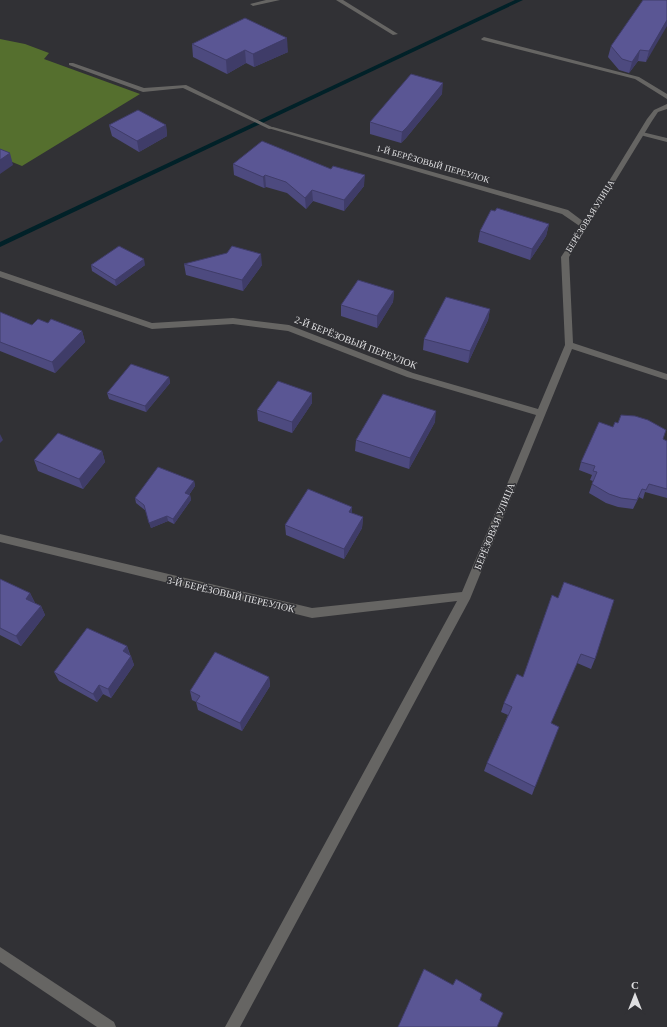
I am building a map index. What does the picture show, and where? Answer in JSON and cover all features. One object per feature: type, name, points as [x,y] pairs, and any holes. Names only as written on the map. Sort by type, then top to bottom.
[{"type":"street","points":[[253,4],[277,0]]},
{"type":"street","points":[[339,0],[396,34]]},
{"type":"street","points":[[484,39],[637,78],[667,97]]},
{"type":"street","name":"1-Й БЕРЁЗОВЫЙ ПЕРЕУЛОК","points":[[71,64],[143,90],[184,86],[271,128],[565,212],[585,226]]},
{"type":"street","name":"БЕРЁЗОВАЯ УЛИЦА","points":[[232,1027],[466,596],[539,413],[569,345],[565,257],[642,134],[649,120],[656,111],[667,106]]},
{"type":"street","points":[[642,134],[667,140]]},
{"type":"street","name":"2-Й БЕРЁЗОВЫЙ ПЕРЕУЛОК","points":[[0,274],[152,326],[233,321],[289,328],[410,375],[539,413]]},
{"type":"street","points":[[569,345],[667,378]]},
{"type":"street","name":"3-Й БЕРЁЗОВЫЙ ПЕРЕУЛОК","points":[[0,538],[312,613],[466,596]]},
{"type":"street","points":[[0,954],[109,1027]]},
{"type":"green space","points":[[0,39],[25,44],[49,53],[44,59],[140,94],[22,166],[0,157]]},
{"type":"building","points":[[643,0],[667,0],[667,20],[649,51],[640,50],[632,62],[622,59],[611,46]]},
{"type":"building","points":[[245,18],[287,38],[253,54],[245,50],[226,60],[192,44]]},
{"type":"building","points":[[411,74],[443,83],[402,132],[370,122]]},
{"type":"building","points":[[138,110],[166,125],[137,141],[109,125]]},
{"type":"building","points":[[262,141],[331,169],[333,166],[365,175],[344,200],[312,190],[305,198],[286,182],[265,175],[263,177],[233,164]]},
{"type":"building","points":[[0,149],[10,153],[0,160]]},
{"type":"building","points":[[497,208],[549,224],[532,249],[480,231],[491,210],[495,211]]},
{"type":"building","points":[[119,246],[144,259],[115,280],[91,265]]},
{"type":"building","points":[[232,246],[261,254],[242,280],[184,264],[227,253]]},
{"type":"building","points":[[358,280],[394,291],[377,316],[341,305]]},
{"type":"building","points":[[446,297],[490,309],[470,351],[424,339]]},
{"type":"building","points":[[0,312],[32,325],[38,319],[48,323],[51,319],[82,331],[52,362],[0,342]]},
{"type":"building","points":[[131,364],[169,377],[145,406],[107,393]]},
{"type":"building","points":[[278,381],[312,393],[292,422],[257,410]]},
{"type":"building","points":[[383,394],[436,411],[410,458],[356,440]]},
{"type":"building","points":[[621,415],[635,416],[648,420],[666,430],[663,439],[667,441],[667,489],[649,484],[646,490],[642,489],[637,500],[621,498],[609,494],[592,484],[597,472],[593,471],[595,466],[581,462],[599,422],[613,427],[615,422],[618,423]]},
{"type":"building","points":[[58,433],[102,451],[79,479],[34,460]]},
{"type":"building","points":[[158,467],[194,481],[185,493],[190,495],[173,519],[167,516],[149,523],[144,505],[135,498]]},
{"type":"building","points":[[308,489],[352,507],[349,512],[363,517],[344,549],[285,525]]},
{"type":"building","points":[[0,579],[30,593],[26,599],[41,606],[16,636],[0,628]]},
{"type":"building","points":[[564,582],[614,600],[595,659],[581,654],[551,723],[559,727],[535,787],[487,763],[512,707],[504,703],[517,674],[523,677],[552,595],[558,598]]},
{"type":"building","points":[[87,628],[127,646],[123,651],[131,656],[108,689],[99,685],[93,694],[54,672]]},
{"type":"building","points":[[215,652],[269,677],[240,723],[196,702],[200,696],[190,691]]},
{"type":"building","points":[[424,969],[453,985],[456,979],[482,994],[480,1000],[503,1013],[497,1027],[398,1027]]},
{"type":"waterway","points":[[0,245],[520,0]]}]
